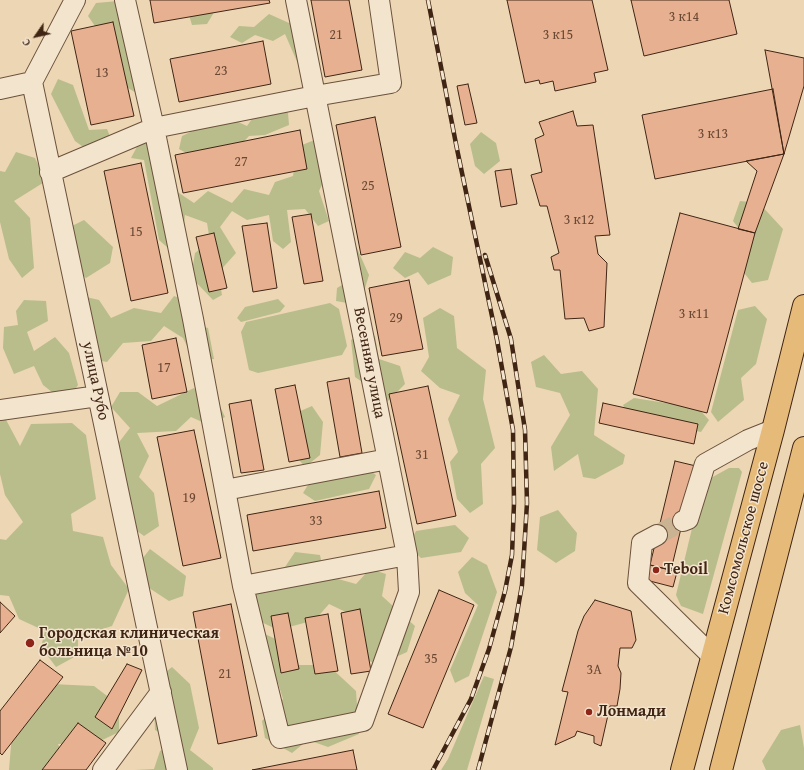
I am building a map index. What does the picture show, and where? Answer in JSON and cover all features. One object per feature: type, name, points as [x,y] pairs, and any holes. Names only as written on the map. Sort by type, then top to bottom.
[{"type":"main road","name":"Комсомольское шоссе","points":[[682,770],[773,430],[804,306]]},
{"type":"main road","points":[[721,770],[804,448]]},
{"type":"street","points":[[0,89],[32,82],[75,0]]},
{"type":"street","points":[[124,0],[154,128],[193,319],[243,586],[407,555]]},
{"type":"street","name":"Весенняя улица","points":[[243,586],[280,738],[363,721],[409,592],[407,555],[296,0]]},
{"type":"street","points":[[50,172],[154,128],[315,96],[391,83],[379,0]]},
{"type":"street","name":"улица Рубо","points":[[32,82],[177,770]]},
{"type":"street","points":[[0,410],[98,396]]},
{"type":"street","points":[[683,521],[688,519],[705,464],[748,440],[773,430]]},
{"type":"street","points":[[225,490],[388,459]]},
{"type":"street","points":[[657,535],[642,543],[638,582],[712,656]]},
{"type":"street","points":[[103,770],[161,692]]},
{"type":"green space","points":[[118,1],[138,94],[123,85],[97,29],[88,16],[96,3]]},
{"type":"green space","points":[[219,4],[207,24],[192,25],[188,12]]},
{"type":"green space","points":[[269,14],[289,23],[303,19],[302,73],[285,34],[273,41],[255,35],[242,43],[230,37],[239,26],[254,27]]},
{"type":"green space","points":[[58,79],[73,85],[89,130],[107,129],[111,139],[97,157],[75,141],[51,94]]},
{"type":"green space","points":[[279,104],[288,113],[289,125],[265,135],[249,136],[237,149],[195,158],[179,149],[182,136],[201,127],[236,121],[247,126],[259,109]]},
{"type":"green space","points":[[481,132],[496,143],[500,161],[484,174],[475,166],[470,144]]},
{"type":"green space","points":[[141,139],[169,145],[173,189],[194,203],[208,191],[232,203],[244,189],[269,195],[275,182],[293,176],[297,147],[317,139],[335,158],[319,191],[329,221],[318,226],[305,209],[287,210],[291,242],[283,249],[273,241],[269,215],[247,220],[232,211],[220,227],[236,253],[218,273],[222,295],[213,300],[191,277],[195,253],[210,241],[207,223],[185,215],[183,235],[168,248],[159,240],[144,160],[131,158]]},
{"type":"green space","points":[[16,152],[35,158],[46,181],[14,201],[30,218],[34,268],[22,278],[9,259],[0,222],[0,171],[5,172]]},
{"type":"green space","points":[[740,201],[759,203],[783,229],[768,280],[752,283],[741,269],[746,238],[733,221]]},
{"type":"green space","points":[[84,220],[113,247],[110,263],[86,278],[75,269],[68,228]]},
{"type":"green space","points":[[344,246],[356,246],[369,275],[362,298],[347,303],[336,301],[337,288],[347,282],[338,270]]},
{"type":"green space","points":[[433,247],[453,257],[451,275],[428,285],[418,272],[405,278],[393,268],[405,252],[420,258]]},
{"type":"green space","points":[[82,296],[99,300],[111,318],[134,308],[161,313],[174,296],[195,304],[192,324],[208,328],[214,359],[194,360],[183,338],[164,326],[151,341],[123,343],[107,362],[91,359]]},
{"type":"green space","points":[[278,299],[285,306],[280,312],[241,322],[237,318],[245,307]]},
{"type":"green space","points":[[24,300],[46,301],[48,321],[27,332],[34,351],[55,337],[69,353],[78,385],[66,403],[43,385],[34,366],[14,374],[3,348],[4,327],[18,325],[16,311]]},
{"type":"green space","points":[[330,303],[339,309],[347,346],[342,355],[258,373],[249,370],[241,332],[246,322]]},
{"type":"green space","points":[[755,306],[767,319],[756,364],[741,378],[744,400],[718,422],[711,412],[738,310]]},
{"type":"green space","points":[[440,308],[454,316],[457,348],[486,370],[483,399],[495,448],[481,464],[483,504],[470,513],[457,499],[450,462],[458,452],[448,419],[460,395],[440,388],[421,371],[429,357],[423,318]]},
{"type":"green space","points":[[364,330],[375,336],[379,359],[400,366],[405,384],[385,404],[368,386],[355,377],[351,340]]},
{"type":"green space","points":[[544,355],[561,374],[582,371],[598,389],[594,435],[625,455],[623,464],[595,479],[583,477],[578,454],[554,471],[551,447],[570,415],[560,393],[536,387],[531,362]]},
{"type":"green space","points":[[194,388],[202,397],[214,393],[225,417],[209,425],[191,417],[176,431],[137,433],[149,456],[139,477],[154,493],[159,526],[144,536],[130,526],[122,502],[128,488],[118,472],[113,450],[130,428],[111,407],[120,392],[138,392],[157,406]]},
{"type":"green space","points":[[634,398],[698,408],[709,420],[701,432],[630,419],[623,405]]},
{"type":"green space","points":[[312,406],[323,422],[320,455],[305,467],[291,450],[296,413]]},
{"type":"green space","points":[[4,416],[20,446],[31,424],[72,423],[86,435],[96,499],[71,514],[73,531],[103,537],[111,565],[129,589],[112,626],[78,637],[78,655],[56,667],[41,647],[45,631],[19,619],[9,596],[0,595],[0,539],[6,540],[23,522],[5,495],[0,474],[0,419]]},
{"type":"green space","points":[[366,468],[376,475],[369,489],[315,501],[303,493],[311,480]]},
{"type":"green space","points":[[729,468],[739,468],[742,472],[703,614],[681,606],[676,595],[701,491],[709,479]]},
{"type":"green space","points":[[558,510],[577,533],[575,551],[556,563],[537,550],[540,517]]},
{"type":"green space","points":[[455,525],[469,538],[461,552],[421,558],[408,546],[416,531]]},
{"type":"green space","points":[[150,549],[186,576],[183,596],[169,601],[143,584],[138,564]]},
{"type":"green space","points":[[295,552],[320,555],[324,575],[356,584],[370,569],[386,574],[382,596],[415,626],[407,652],[378,665],[356,655],[350,614],[329,604],[315,620],[278,630],[255,619],[259,607],[252,594],[281,573]]},
{"type":"green space","points":[[472,557],[487,565],[497,592],[469,676],[455,683],[450,670],[478,605],[465,593],[458,572]]},
{"type":"green space","points":[[265,634],[290,646],[296,665],[328,665],[356,691],[359,734],[328,747],[308,740],[292,753],[265,738],[262,721],[283,699],[278,683],[255,680],[249,655]]},
{"type":"green space","points":[[172,667],[190,684],[199,728],[190,750],[213,768],[213,770],[135,770],[154,769],[160,751],[177,743],[155,730],[153,682]]},
{"type":"green space","points":[[484,676],[494,679],[467,770],[441,770],[448,759]]},
{"type":"green space","points":[[51,684],[94,686],[119,705],[119,732],[96,743],[58,744],[70,770],[9,770],[12,733]]},
{"type":"green space","points":[[800,725],[804,748],[804,770],[766,770],[762,761],[781,730]]},
{"type":"building","points":[[150,0],[269,0],[270,3],[154,23]]},
{"type":"building","points":[[311,0],[349,0],[362,70],[325,77]]},
{"type":"building","points":[[507,0],[592,0],[608,70],[594,73],[596,82],[555,91],[553,81],[540,84],[539,80],[525,83]]},
{"type":"building","points":[[631,0],[729,0],[737,34],[644,56]]},
{"type":"building","points":[[113,22],[134,116],[91,125],[71,31]]},
{"type":"building","points":[[263,41],[271,84],[179,102],[170,59]]},
{"type":"building","points":[[765,50],[804,58],[804,86],[784,154]]},
{"type":"building","points":[[468,84],[477,123],[465,125],[457,86]]},
{"type":"building","points":[[773,89],[784,154],[655,179],[642,115]]},
{"type":"building","points":[[573,111],[577,126],[593,125],[610,235],[595,236],[598,254],[607,263],[604,327],[589,331],[584,318],[565,319],[560,270],[554,270],[551,257],[559,253],[547,206],[540,206],[531,175],[542,172],[535,139],[544,135],[539,122]]},
{"type":"building","points":[[375,117],[401,247],[361,255],[336,125]]},
{"type":"building","points":[[300,130],[307,169],[183,193],[175,155]]},
{"type":"building","points":[[784,154],[755,233],[738,229],[757,171],[746,161]]},
{"type":"building","points":[[141,163],[168,293],[131,301],[104,171]]},
{"type":"building","points":[[511,169],[517,204],[501,207],[495,171]]},
{"type":"building","points":[[680,213],[755,233],[707,413],[633,394]]},
{"type":"building","points":[[311,214],[323,281],[304,284],[292,217]]},
{"type":"building","points":[[267,223],[277,288],[253,292],[242,226]]},
{"type":"building","points":[[214,233],[227,288],[209,292],[196,237]]},
{"type":"building","points":[[409,280],[423,349],[382,356],[369,288]]},
{"type":"building","points":[[176,338],[187,392],[152,399],[142,345]]},
{"type":"building","points":[[349,378],[362,453],[340,457],[327,382]]},
{"type":"building","points":[[295,385],[310,458],[289,462],[275,389]]},
{"type":"building","points":[[428,386],[456,516],[417,524],[389,394]]},
{"type":"building","points":[[251,400],[264,470],[241,473],[229,404]]},
{"type":"building","points":[[603,403],[698,424],[694,444],[599,423]]},
{"type":"building","points":[[194,430],[221,558],[183,566],[157,437]]},
{"type":"building","points":[[675,461],[696,466],[671,570],[650,565]]},
{"type":"building","points":[[379,491],[386,528],[253,551],[247,515]]},
{"type":"building","points":[[650,565],[677,572],[673,587],[646,580]]},
{"type":"building","points":[[439,590],[474,605],[423,728],[388,714]]},
{"type":"building","points":[[595,600],[631,611],[636,640],[632,648],[620,648],[618,666],[621,673],[617,706],[610,706],[601,746],[594,743],[594,736],[577,731],[575,736],[555,745],[568,692],[562,691],[578,631],[584,616]]},
{"type":"building","points":[[0,602],[15,616],[0,633]]},
{"type":"building","points":[[231,604],[257,736],[218,744],[193,612]]},
{"type":"building","points":[[360,609],[371,671],[351,674],[341,613]]},
{"type":"building","points":[[288,613],[299,669],[281,673],[271,616]]},
{"type":"building","points":[[328,614],[338,671],[315,674],[305,618]]},
{"type":"building","points":[[40,660],[63,677],[2,755],[0,753],[0,711]]},
{"type":"building","points":[[127,664],[142,670],[112,729],[95,717]]},
{"type":"building","points":[[78,723],[106,743],[86,770],[42,770]]},
{"type":"building","points":[[353,750],[357,770],[252,770]]},
{"type":"tunnel","points":[[657,535],[683,521]]},
{"type":"railway","points":[[428,0],[457,149],[497,340],[513,430],[514,503],[512,555],[505,591],[489,649],[471,699],[433,770]]},
{"type":"railway","points":[[478,770],[511,647],[522,585],[527,503],[525,430],[511,339],[485,255]]},
{"type":"place","name":"Teboil","points":[[656,570]]},
{"type":"place","name":"Городская клиническая больница №10","points":[[30,643]]},
{"type":"place","name":"Лонмади","points":[[589,712]]}]
